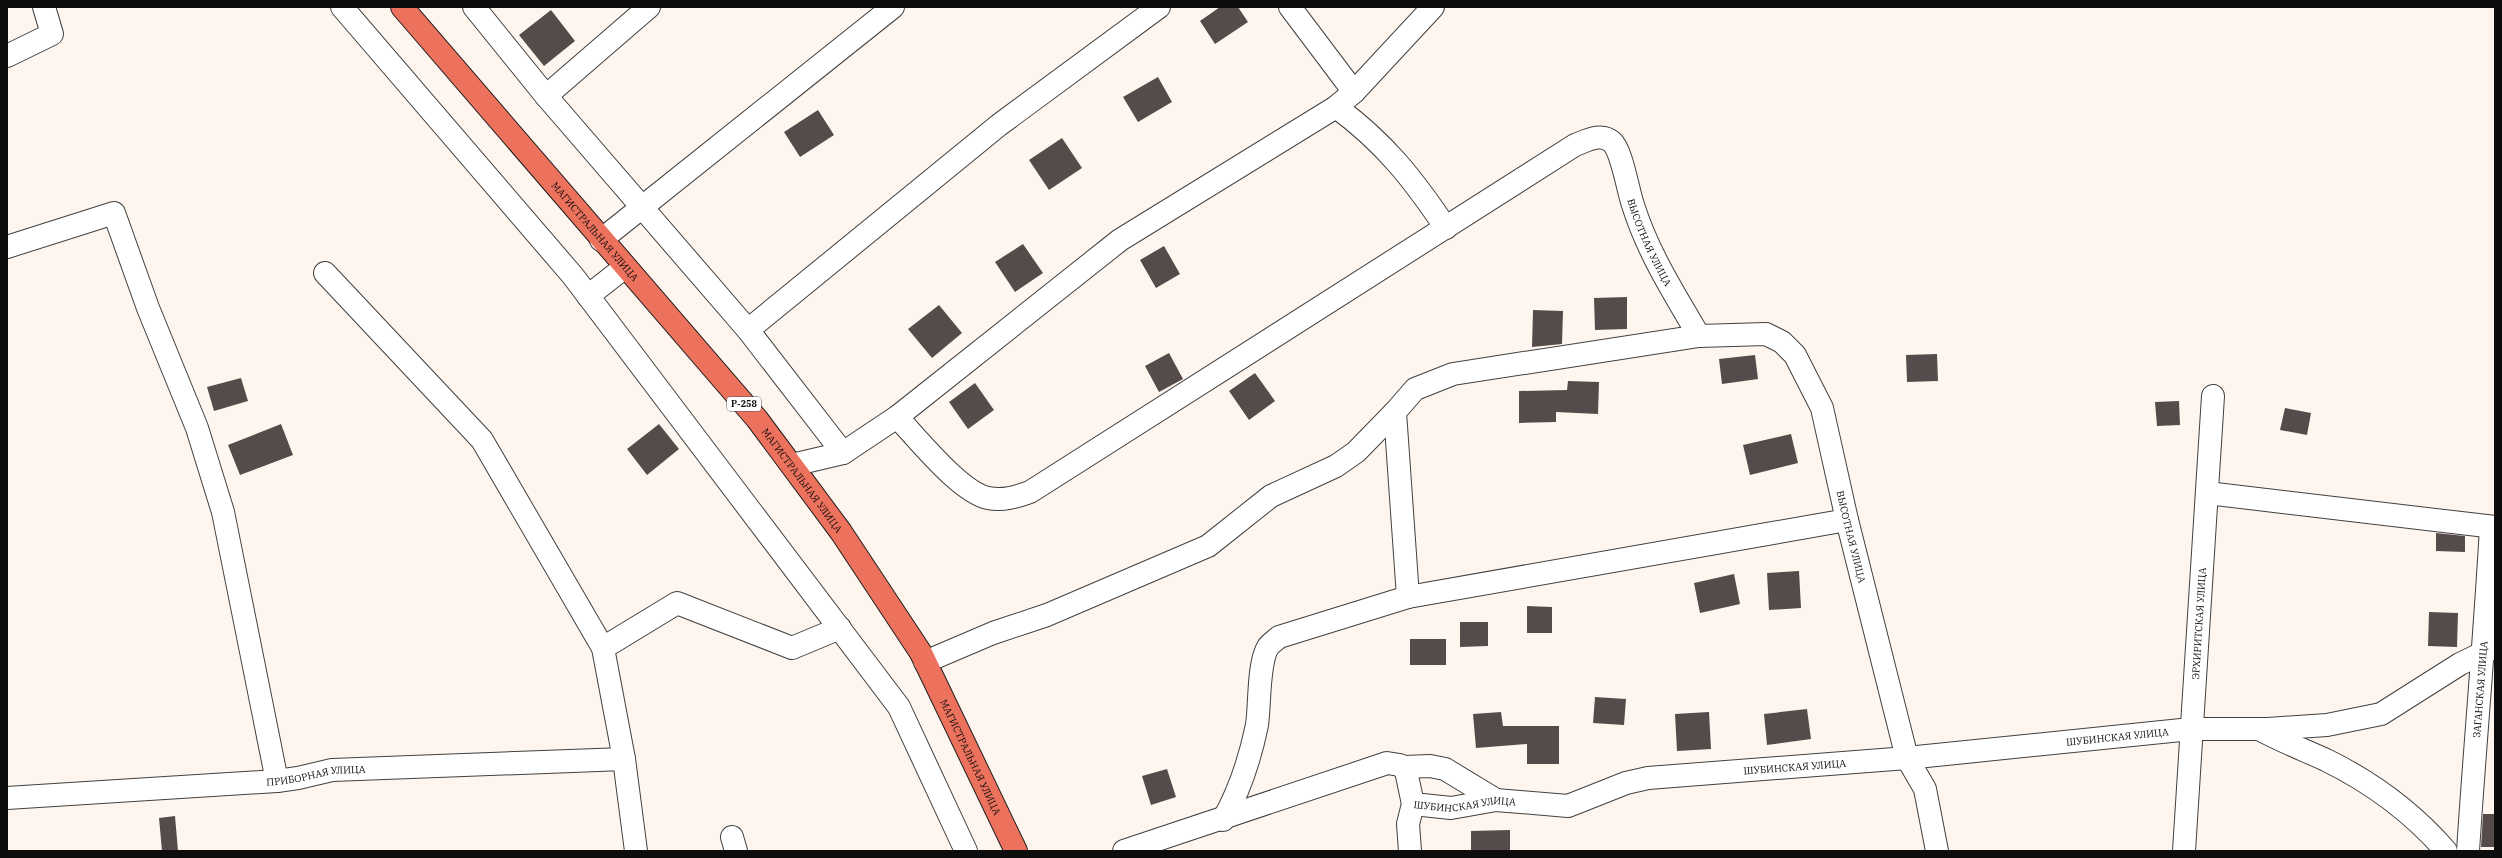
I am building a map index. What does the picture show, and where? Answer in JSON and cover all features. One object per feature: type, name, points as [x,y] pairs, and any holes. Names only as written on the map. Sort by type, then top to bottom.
[{"type":"highway","name":"МАГИСТРАЛЬНАЯ УЛИЦА","points":[[402,7],[601,240],[757,419],[841,532],[925,662],[1016,851]]},
{"type":"street","points":[[7,56],[52,34],[44,7]]},
{"type":"street","points":[[342,7],[588,296],[899,707],[966,851]]},
{"type":"street","points":[[474,7],[546,96],[643,206],[748,330],[843,453]]},
{"type":"street","points":[[546,96],[650,7]]},
{"type":"street","points":[[601,240],[893,7]]},
{"type":"street","points":[[748,330],[999,125],[1159,7]]},
{"type":"street","points":[[1290,7],[1354,92]]},
{"type":"street","points":[[792,465],[843,453],[897,417],[1120,240],[1336,107],[1354,92],[1433,7]]},
{"type":"street","points":[[897,417],[966,488],[987,498],[1010,499],[1030,492],[1446,228],[1414,181],[1391,154],[1336,107]]},
{"type":"street","name":"ВЫСОТНАЯ УЛИЦА","points":[[1446,228],[1575,146],[1604,137],[1613,142],[1622,164],[1633,206],[1655,261],[1699,336],[1766,334],[1782,342],[1795,356],[1822,408],[1847,520],[1907,758],[1925,789],[1937,851]]},
{"type":"street","points":[[7,247],[114,213],[148,308],[197,428],[223,512],[277,781]]},
{"type":"street","points":[[588,296],[625,267]]},
{"type":"street","points":[[325,273],[482,440],[603,648],[624,759],[636,851]]},
{"type":"street","points":[[925,662],[993,633],[1047,615],[1208,546],[1271,496],[1336,466],[1356,452],[1415,389],[1453,374],[1699,336]]},
{"type":"street","name":"ЭРХИРИТСКАЯ УЛИЦА","points":[[2184,851],[2213,396]]},
{"type":"street","points":[[1395,412],[1408,597]]},
{"type":"street","points":[[2207,493],[2493,527]]},
{"type":"street","points":[[1223,820],[1235,799],[1246,769],[1257,725],[1262,666],[1268,647],[1280,637],[1408,597],[1847,520]]},
{"type":"street","name":"ЗАГАНСКАЯ УЛИЦА","points":[[2468,851],[2476,729],[2490,649],[2493,527]]},
{"type":"street","points":[[603,648],[677,603],[792,648],[840,628]]},
{"type":"street","name":"ШУБИНСКАЯ УЛИЦА","points":[[1404,767],[1413,804],[1450,808],[1496,800],[1568,806],[1626,783],[1648,778],[1907,758],[2191,729],[2260,729],[2327,725],[2381,714],[2460,664],[2490,649]]},
{"type":"street","points":[[2260,729],[2327,760],[2366,783],[2403,808],[2446,851]]},
{"type":"street","name":"ПРИБОРНАЯ УЛИЦА","points":[[7,798],[277,781],[332,770],[624,759]]},
{"type":"street","points":[[1124,851],[1223,820],[1387,762],[1404,767],[1430,766],[1445,769],[1496,800]]},
{"type":"street","points":[[1410,851],[1408,824],[1413,804]]},
{"type":"building","points":[[1220,7],[1238,7],[1248,22],[1215,44],[1200,21]]},
{"type":"building","points":[[551,10],[575,41],[544,66],[519,35]]},
{"type":"building","points":[[1158,77],[1172,102],[1138,122],[1123,97]]},
{"type":"building","points":[[818,110],[834,135],[800,157],[784,132]]},
{"type":"building","points":[[1062,138],[1082,168],[1049,190],[1029,160]]},
{"type":"building","points":[[1023,244],[1043,273],[1015,292],[995,262]]},
{"type":"building","points":[[1164,246],[1180,274],[1156,288],[1140,260]]},
{"type":"building","points":[[1627,297],[1627,329],[1595,330],[1594,298]]},
{"type":"building","points":[[939,305],[962,333],[932,358],[908,329]]},
{"type":"building","points":[[1533,310],[1563,311],[1562,344],[1532,347]]},
{"type":"building","points":[[1169,353],[1183,379],[1159,392],[1145,366]]},
{"type":"building","points":[[1937,354],[1938,381],[1907,382],[1906,355]]},
{"type":"building","points":[[1755,355],[1758,379],[1722,384],[1719,359]]},
{"type":"building","points":[[1255,373],[1275,401],[1249,420],[1229,391]]},
{"type":"building","points":[[241,378],[248,401],[214,411],[207,387]]},
{"type":"building","points":[[1568,381],[1599,382],[1598,414],[1556,412],[1556,422],[1519,423],[1519,391],[1567,390]]},
{"type":"building","points":[[975,383],[994,410],[968,429],[949,402]]},
{"type":"building","points":[[2179,401],[2180,425],[2157,426],[2155,402]]},
{"type":"building","points":[[2285,408],[2311,413],[2307,435],[2280,430]]},
{"type":"building","points":[[281,424],[293,455],[240,475],[228,445]]},
{"type":"building","points":[[659,424],[679,449],[647,475],[627,449]]},
{"type":"building","points":[[1791,434],[1798,463],[1750,475],[1743,445]]},
{"type":"building","points":[[2436,533],[2465,536],[2465,552],[2436,551]]},
{"type":"building","points":[[1799,571],[1801,608],[1769,610],[1767,573]]},
{"type":"building","points":[[1734,574],[1740,604],[1700,613],[1694,583]]},
{"type":"building","points":[[1527,606],[1552,607],[1552,633],[1527,633]]},
{"type":"building","points":[[2429,612],[2458,613],[2457,647],[2428,646]]},
{"type":"building","points":[[1460,622],[1488,622],[1488,646],[1460,647]]},
{"type":"building","points":[[1410,639],[1446,639],[1446,665],[1410,665]]},
{"type":"building","points":[[1595,697],[1626,699],[1624,725],[1593,723]]},
{"type":"building","points":[[1807,709],[1811,739],[1767,745],[1764,714]]},
{"type":"building","points":[[1501,712],[1503,726],[1559,726],[1559,764],[1527,764],[1527,744],[1476,748],[1473,714]]},
{"type":"building","points":[[1709,712],[1711,749],[1677,751],[1675,714]]},
{"type":"building","points":[[1167,769],[1176,797],[1151,805],[1142,776]]},
{"type":"building","points":[[2483,814],[2495,814],[2495,847],[2481,847]]},
{"type":"building","points":[[175,816],[178,851],[162,851],[159,818]]},
{"type":"building","points":[[1510,830],[1510,851],[1471,851],[1471,831]]}]
